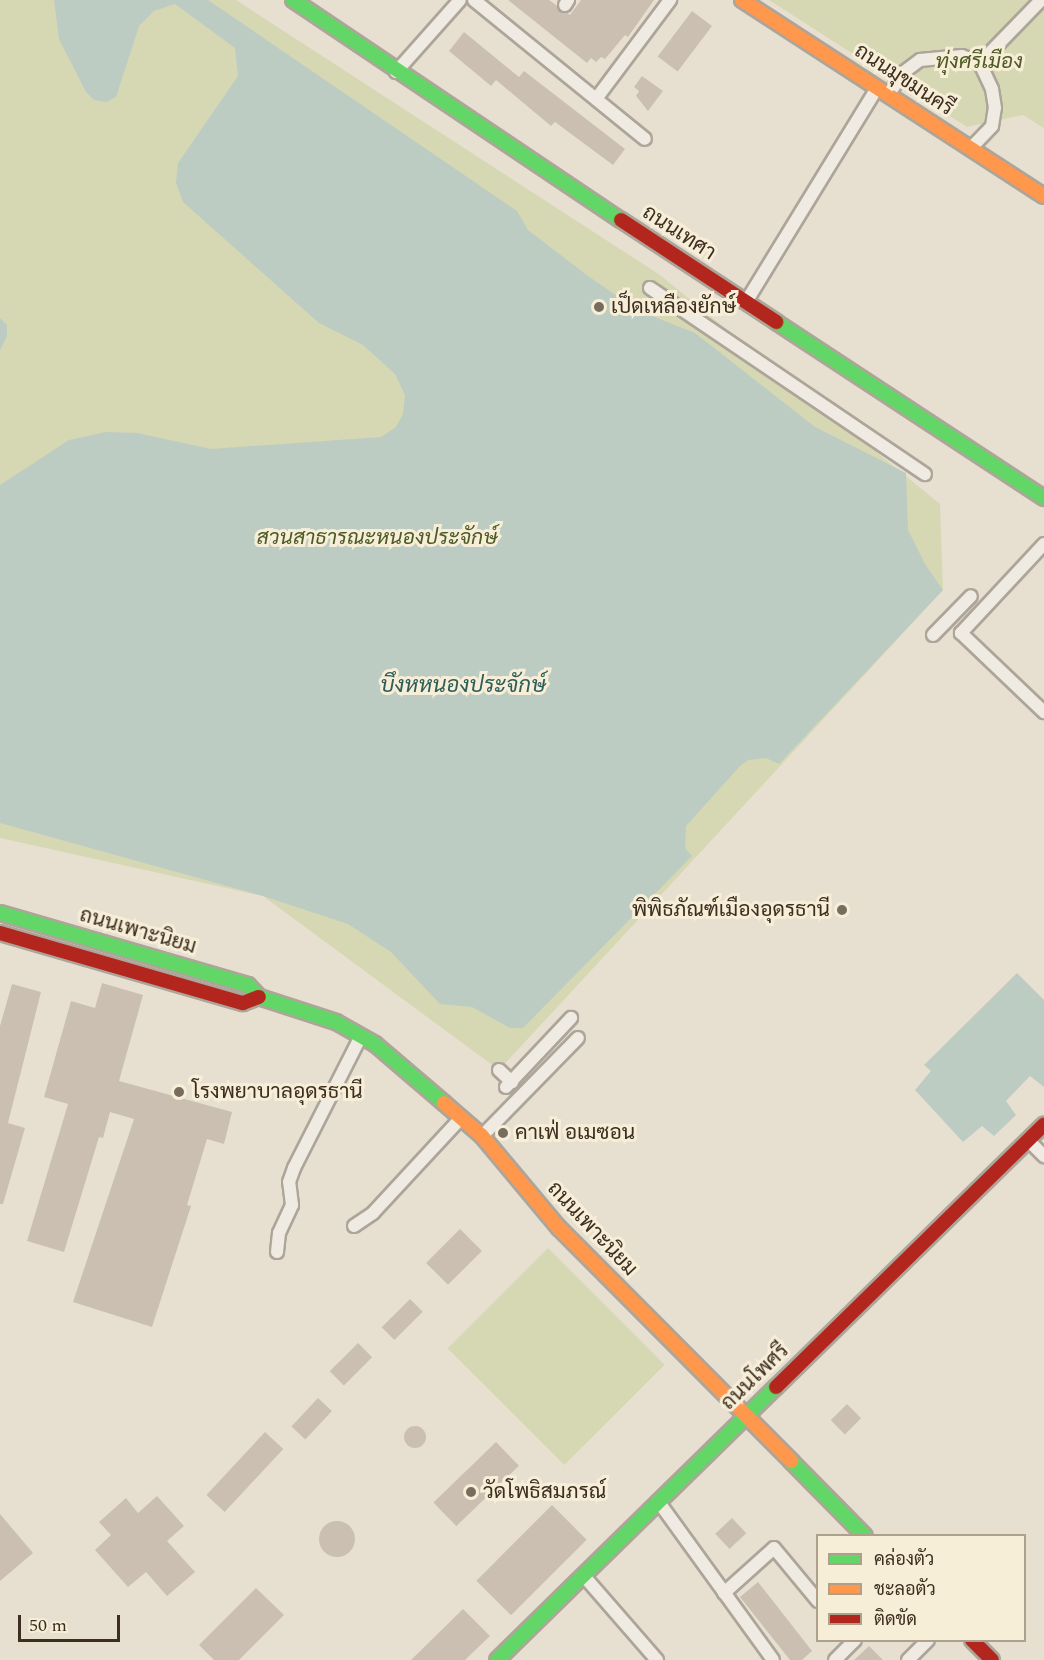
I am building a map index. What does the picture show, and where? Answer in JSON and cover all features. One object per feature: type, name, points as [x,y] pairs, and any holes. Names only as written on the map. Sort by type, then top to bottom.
[{"type":"street","name":"ถนนเทศา","points":[[293,0],[396,72],[1044,498]]},
{"type":"street","points":[[396,72],[460,0]]},
{"type":"street","points":[[474,0],[645,139]]},
{"type":"street","points":[[596,99],[670,0]]},
{"type":"street","name":"ถนนมุขมนครี","points":[[742,0],[1044,196]]},
{"type":"street","points":[[980,63],[1041,0]]},
{"type":"street","points":[[746,302],[883,91],[920,60],[962,56],[980,63],[992,89],[995,108],[992,126],[971,148]]},
{"type":"street","points":[[650,288],[925,474]]},
{"type":"street","points":[[1044,544],[961,633],[1044,712]]},
{"type":"street","points":[[933,635],[971,596]]},
{"type":"street","name":"ถนนเพาะนิยม","points":[[0,913],[248,985],[259,997],[336,1022],[361,1036],[482,1136],[559,1228],[863,1534]]},
{"type":"street","name":"ถนนเพาะนิยม","points":[[0,933],[243,1003],[259,997]]},
{"type":"street","points":[[499,1070],[509,1085],[571,1018]]},
{"type":"street","points":[[277,1252],[279,1233],[292,1205],[289,1182],[294,1168],[361,1036]]},
{"type":"street","points":[[482,1136],[578,1038]]},
{"type":"street","points":[[354,1226],[373,1213],[461,1118]]},
{"type":"street","name":"ถนนโพศรี","points":[[497,1660],[1044,1125]]},
{"type":"street","points":[[1028,1140],[1044,1156]]},
{"type":"street","points":[[658,1501],[772,1660]]},
{"type":"street","points":[[724,1593],[774,1548],[816,1599]]},
{"type":"street","points":[[583,1575],[657,1660]]},
{"type":"street","points":[[835,1660],[852,1642]]},
{"type":"street","points":[[908,1660],[927,1642]]},
{"type":"street","points":[[973,1642],[992,1660]]},
{"type":"green space","name":"บึงหหนองประจักษ์","points":[[0,0],[236,0],[660,275],[940,504],[943,590],[499,1070],[263,896],[0,838]]},
{"type":"green space","name":"ทุ่งศรีเมือง","points":[[769,0],[1044,0],[1044,128],[1023,115],[967,127]]},
{"type":"green space","points":[[548,1248],[665,1365],[564,1465],[448,1348]]},
{"type":"water","name":"บึงหหนองประจักษ์","points":[[54,0],[208,0],[517,211],[528,230],[637,310],[695,333],[815,427],[906,473],[908,530],[925,564],[943,590],[779,764],[766,758],[748,760],[740,766],[686,826],[685,848],[692,856],[523,1028],[510,1028],[472,1007],[440,1004],[391,952],[348,924],[263,896],[0,823],[0,485],[69,440],[106,432],[137,433],[211,449],[381,437],[396,427],[403,414],[405,395],[395,374],[363,345],[319,323],[183,202],[176,183],[178,163],[238,76],[235,48],[175,4],[154,11],[139,26],[116,97],[106,102],[94,100],[86,92],[59,39]]},
{"type":"water","points":[[0,318],[7,325],[7,336],[0,350]]},
{"type":"water","points":[[1017,973],[1044,1000],[1044,1087],[1030,1076],[1006,1101],[1016,1115],[994,1136],[982,1126],[963,1142],[915,1090],[931,1071],[924,1065]]},
{"type":"building","points":[[508,0],[549,0],[570,15],[581,0],[654,0],[628,37],[625,35],[605,59],[601,57],[596,62],[591,58],[587,63]]},
{"type":"building","points":[[692,11],[712,26],[678,72],[658,57]]},
{"type":"building","points":[[464,32],[519,77],[524,71],[625,149],[613,165],[555,122],[551,126],[496,80],[491,86],[449,51]]},
{"type":"building","points":[[642,76],[663,91],[648,111],[636,96],[639,91],[634,87]]},
{"type":"building","points":[[102,983],[143,995],[119,1081],[232,1112],[224,1144],[207,1139],[187,1205],[191,1206],[152,1327],[73,1302],[134,1119],[110,1112],[103,1138],[99,1137],[64,1252],[27,1241],[68,1104],[44,1097],[71,1001],[95,1008]]},
{"type":"building","points":[[12,984],[41,992],[8,1123],[25,1128],[3,1204],[0,1204],[0,1026]]},
{"type":"building","points":[[460,1229],[482,1251],[448,1285],[426,1263]]},
{"type":"building","points":[[410,1299],[423,1312],[394,1340],[382,1327]]},
{"type":"building","points":[[358,1343],[372,1357],[344,1385],[330,1371]]},
{"type":"building","points":[[318,1398],[332,1411],[305,1439],[291,1427]]},
{"type":"building","points":[[847,1404],[861,1418],[845,1434],[831,1420]]},
{"type":"building","points":[[415,1426],[423,1429],[426,1437],[423,1445],[415,1448],[407,1445],[404,1437],[407,1429]]},
{"type":"building","points":[[265,1432],[283,1449],[225,1512],[206,1495]]},
{"type":"building","points":[[496,1442],[519,1466],[456,1526],[433,1502]]},
{"type":"building","points":[[157,1496],[184,1526],[167,1541],[195,1572],[167,1596],[146,1572],[128,1587],[95,1550],[111,1535],[99,1522],[126,1498],[138,1513]]},
{"type":"building","points":[[552,1505],[587,1540],[511,1615],[476,1581]]},
{"type":"building","points":[[0,1514],[33,1553],[0,1581]]},
{"type":"building","points":[[732,1518],[746,1533],[730,1549],[715,1534]]},
{"type":"building","points":[[337,1521],[350,1526],[355,1539],[350,1552],[337,1557],[324,1552],[319,1539],[324,1526]]},
{"type":"building","points":[[758,1582],[812,1651],[802,1660],[790,1660],[740,1597]]},
{"type":"building","points":[[256,1588],[284,1615],[239,1660],[214,1660],[199,1645]]},
{"type":"building","points":[[463,1609],[490,1636],[465,1660],[411,1660]]},
{"type":"building","points":[[869,1646],[883,1660],[854,1660]]},
{"type":"traffic: fast","points":[[293,0],[621,220]]},
{"type":"traffic: fast","points":[[776,322],[1044,498]]},
{"type":"traffic: fast","points":[[0,913],[248,985],[259,997],[336,1022],[375,1044],[444,1103]]},
{"type":"traffic: fast","points":[[497,1660],[776,1387]]},
{"type":"traffic: fast","points":[[791,1461],[863,1534]]},
{"type":"traffic: slow","points":[[742,0],[1044,196]]},
{"type":"traffic: slow","points":[[444,1103],[482,1136],[559,1228],[791,1461]]},
{"type":"traffic: jam","points":[[621,220],[776,322]]},
{"type":"traffic: jam","points":[[0,933],[243,1003],[259,997]]},
{"type":"traffic: jam","points":[[776,1387],[1044,1125]]},
{"type":"traffic: jam","points":[[974,1642],[992,1660]]},
{"type":"place","name":"เป็ดเหลืองยักษ์","points":[[599,307]]},
{"type":"place","name":"พิพิธภัณฑ์เมืองอุดรธานี","points":[[842,910]]},
{"type":"place","name":"โรงพยาบาลอุดรธานี","points":[[179,1092]]},
{"type":"place","name":"คาเฟ่ อเมซอน","points":[[503,1133]]},
{"type":"place","name":"วัดโพธิสมภรณ์","points":[[471,1492]]},
{"type":"park label","name":"สวนสาธารณะหนองประจักษ์","points":[[377,538]]}]
